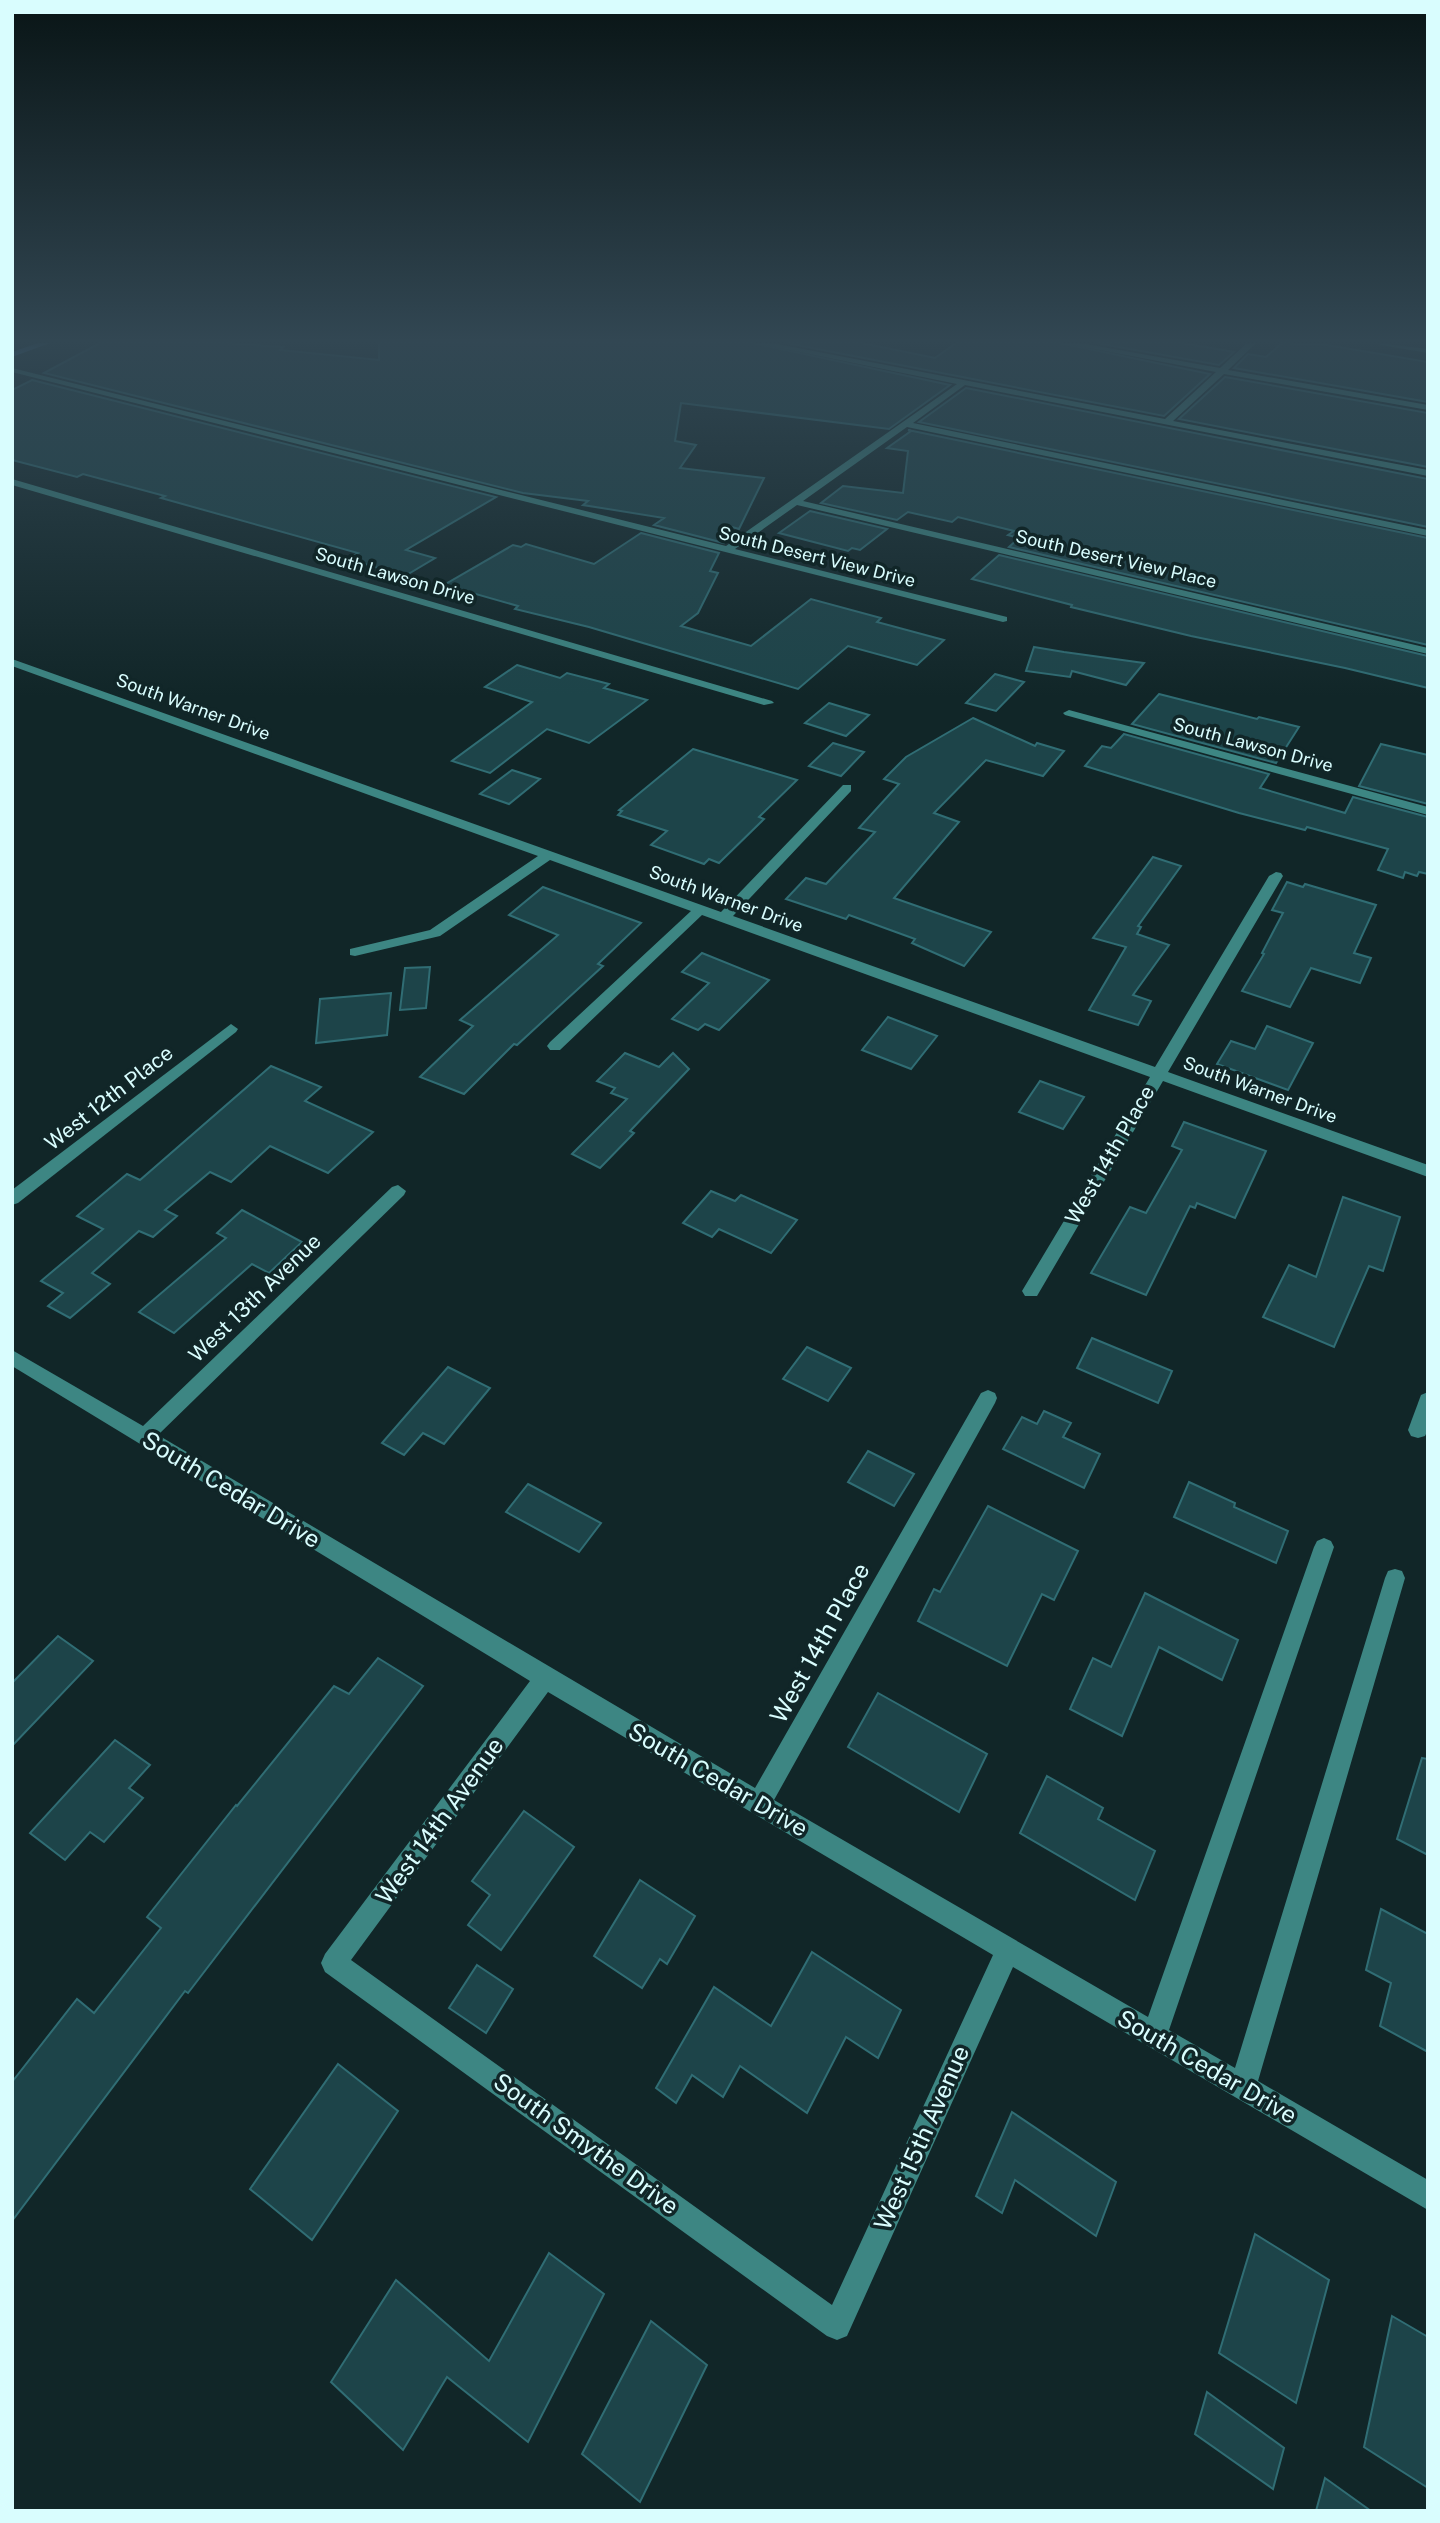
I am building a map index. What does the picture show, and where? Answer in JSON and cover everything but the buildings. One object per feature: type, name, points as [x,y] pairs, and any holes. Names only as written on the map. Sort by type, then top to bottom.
[{"type":"street","name":"South Desert View Drive","points":[[370,461],[1003,619]]},
{"type":"street","points":[[726,551],[855,461]]},
{"type":"street","points":[[1083,461],[1428,533]]},
{"type":"street","points":[[1365,461],[1428,473]]},
{"type":"street","name":"South Lawson Drive","points":[[12,482],[768,703]]},
{"type":"street","name":"South Desert View Place","points":[[797,502],[1428,651]]},
{"type":"street","name":"South Warner Drive","points":[[12,662],[1428,1171]]},
{"type":"street","name":"South Lawson Drive","points":[[1069,713],[1428,811]]},
{"type":"street","points":[[723,918],[847,788]]},
{"type":"street","points":[[355,952],[435,933],[548,855]]},
{"type":"street","name":"West 14th Place","points":[[1031,1291],[1276,876]]},
{"type":"street","points":[[555,1045],[700,910]]},
{"type":"street","name":"West 12th Place","points":[[12,1199],[231,1029]]},
{"type":"street","name":"West 13th Avenue","points":[[144,1437],[398,1191]]},
{"type":"street","name":"South Cedar Drive","points":[[12,1357],[545,1678],[1428,2196]]},
{"type":"street","name":"West 14th Place","points":[[759,1804],[988,1398]]},
{"type":"street","points":[[1418,1430],[1428,1399]]},
{"type":"street","points":[[1154,2036],[1324,1547]]},
{"type":"street","points":[[1243,2087],[1395,1578]]},
{"type":"street","name":"West 14th Avenue","points":[[334,1963],[545,1678]]},
{"type":"street","name":"West 15th Avenue","points":[[837,2326],[1008,1950]]},
{"type":"street","name":"South Smythe Drive","points":[[334,1963],[837,2326]]}]
